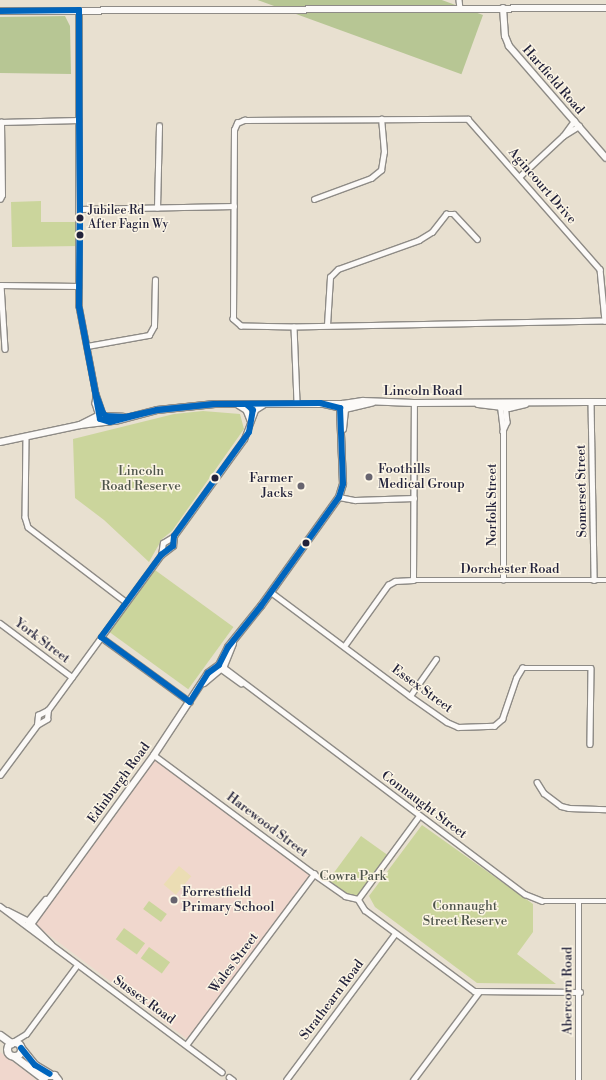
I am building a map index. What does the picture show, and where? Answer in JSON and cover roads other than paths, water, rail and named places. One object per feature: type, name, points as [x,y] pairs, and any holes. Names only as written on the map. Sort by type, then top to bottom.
[{"type":"main road","points":[[0,1035],[21,1047],[35,1065],[58,1079]]},
{"type":"main road","points":[[7,1052],[7,1048],[12,1042]]},
{"type":"main road","points":[[0,1046],[44,1080],[50,1074]]},
{"type":"main road","points":[[15,1057],[20,1054],[21,1047]]},
{"type":"street","points":[[459,0],[460,8]]},
{"type":"street","name":"Hartfield Road","points":[[503,8],[505,36],[509,46],[606,158]]},
{"type":"street","points":[[0,11],[606,8]]},
{"type":"street","points":[[79,10],[79,306],[96,394],[95,403],[102,417]]},
{"type":"street","points":[[314,198],[371,178],[381,170],[384,152],[381,119]]},
{"type":"street","name":"Agincourt Drive","points":[[381,119],[468,119],[600,269],[605,322],[327,325],[294,327],[240,326],[233,318],[234,130],[237,123],[244,120],[381,119]]},
{"type":"street","points":[[0,199],[2,195],[1,122],[79,120]]},
{"type":"street","points":[[519,177],[563,136],[574,121]]},
{"type":"street","points":[[157,208],[159,126]]},
{"type":"street","points":[[563,136],[579,126]]},
{"type":"street","points":[[80,209],[234,206]]},
{"type":"street","points":[[327,325],[330,277],[338,269],[419,240],[432,232],[446,214],[454,214],[477,239]]},
{"type":"street","points":[[86,346],[148,335],[154,326],[155,280]]},
{"type":"street","points":[[5,349],[0,285],[79,286]]},
{"type":"street","points":[[294,327],[296,403]]},
{"type":"street","name":"Lincoln Road","points":[[0,442],[80,425],[93,425],[102,417],[110,422],[125,417],[198,404],[248,405],[320,403],[343,407],[376,402],[470,403],[496,401],[506,406]]},
{"type":"street","name":"Somerset Street","points":[[591,401],[594,580]]},
{"type":"street","name":"Lincoln Road","points":[[470,403],[500,408],[532,402],[606,402]]},
{"type":"street","points":[[414,403],[414,580]]},
{"type":"street","points":[[233,404],[242,407],[250,414]]},
{"type":"street","points":[[250,414],[257,408],[269,404]]},
{"type":"street","points":[[161,555],[163,543],[174,536],[250,429],[250,414],[248,405]]},
{"type":"street","name":"Norfolk Street","points":[[504,431],[507,422],[506,406]]},
{"type":"street","name":"Edinburgh Road","points":[[30,924],[154,754],[208,673],[221,667],[228,647],[233,644],[339,497],[343,484],[343,407]]},
{"type":"street","name":"Norfolk Street","points":[[500,408],[504,431],[503,580]]},
{"type":"street","points":[[26,437],[25,517],[28,527],[126,602]]},
{"type":"street","points":[[339,497],[356,500],[414,498]]},
{"type":"street","points":[[37,725],[38,715],[48,710],[161,555],[173,546],[174,536]]},
{"type":"street","name":"Dorchester Road","points":[[345,645],[388,585],[396,581],[606,580]]},
{"type":"street","name":"Essex Street","points":[[271,592],[345,645],[410,696],[447,722],[458,727],[480,728],[494,726],[502,720],[516,678],[522,668],[591,668],[590,744]]},
{"type":"street","name":"York Street","points":[[0,623],[72,676]]},
{"type":"street","points":[[101,637],[190,702]]},
{"type":"street","points":[[410,696],[436,659]]},
{"type":"street","name":"Connaught Street","points":[[221,667],[525,894],[542,901],[606,900]]},
{"type":"street","points":[[1,772],[37,725],[47,719],[48,710]]},
{"type":"street","name":"Harewood Street","points":[[154,754],[314,874],[345,896],[358,899]]},
{"type":"street","points":[[537,782],[544,793],[561,806],[569,808],[606,809]]},
{"type":"street","points":[[419,816],[358,899],[365,910],[395,934],[478,993],[580,992]]},
{"type":"street","name":"Wales Street","points":[[186,1045],[314,874]]},
{"type":"street","name":"Abercorn Road","points":[[578,901],[580,992],[579,1080]]},
{"type":"street","name":"Sussex Road","points":[[30,924],[0,906],[30,924],[53,946],[77,965],[222,1072]]},
{"type":"street","name":"Strathearn Road","points":[[286,1080],[395,934]]},
{"type":"street","points":[[21,1047],[25,1035],[77,965]]},
{"type":"street","points":[[413,1080],[478,993]]},
{"type":"street","points":[[12,1042],[25,1035]]},
{"type":"place","name":"Jubilee Rd After Fagin Wy","points":[[80,218]]},
{"type":"place","name":"Foothills Medical Group","points":[[369,477]]},
{"type":"place","name":"Farmer Jacks","points":[[301,486]]},
{"type":"place","name":"Forrestfield Primary School","points":[[174,900]]},
{"type":"park label","name":"Lincoln Road Reserve","points":[[141,480]]},
{"type":"park label","name":"Cowra Park","points":[[353,876]]},
{"type":"park label","name":"Connaught Street Reserve","points":[[465,914]]}]
